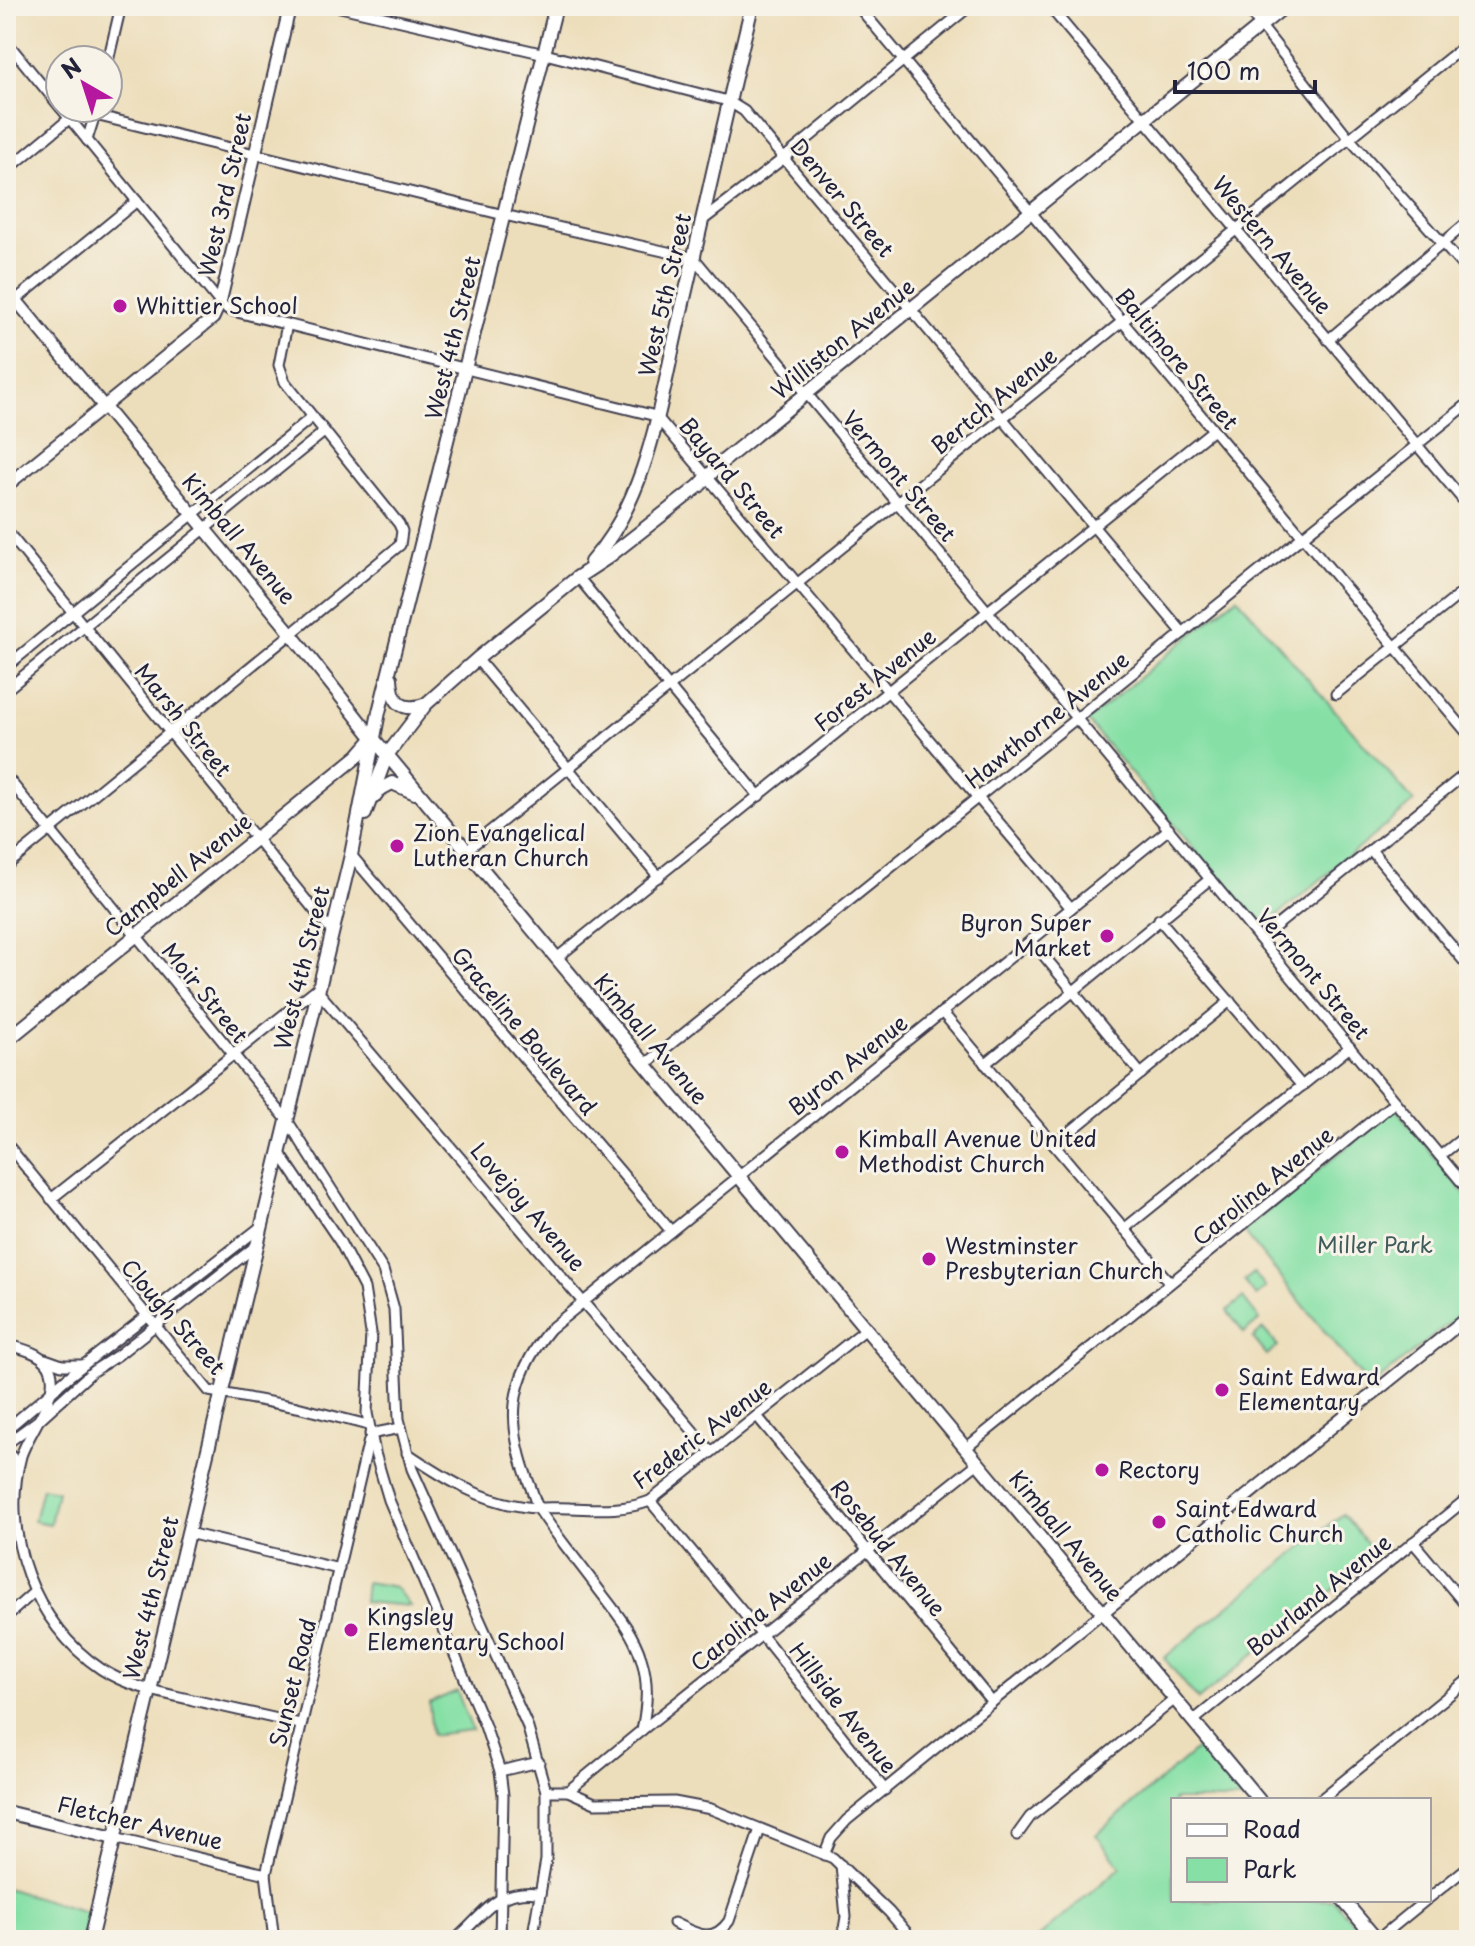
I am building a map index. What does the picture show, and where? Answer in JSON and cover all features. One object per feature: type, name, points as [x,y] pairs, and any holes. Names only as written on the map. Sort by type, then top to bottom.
[{"type":"main road","name":"West 4th Street","points":[[90,1940],[263,1225],[316,989],[351,855],[373,738],[556,6]]},
{"type":"main road","name":"West 5th Street","points":[[578,577],[600,553],[624,514],[640,475],[752,6]]},
{"type":"main road","name":"Williston Avenue","points":[[351,855],[387,755],[426,704],[477,659],[709,476],[722,462],[1285,6]]},
{"type":"main road","points":[[392,663],[392,693],[396,701],[408,708],[426,704]]},
{"type":"main road","name":"Kimball Avenue","points":[[373,738],[1257,1798]]},
{"type":"main road","name":"Campbell Avenue","points":[[6,1041],[358,756],[373,738]]},
{"type":"main road","points":[[367,807],[379,790],[392,783],[410,789],[428,803]]},
{"type":"main road","name":"Fletcher Avenue","points":[[6,1812],[114,1838]]},
{"type":"main road","points":[[1345,1902],[1377,1940]]},
{"type":"street","points":[[112,44],[121,6]]},
{"type":"street","name":"West 3rd Street","points":[[6,486],[213,318],[220,303],[290,6]]},
{"type":"street","name":"Denver Street","points":[[336,6],[545,54],[728,101],[751,117],[1183,633]]},
{"type":"street","name":"Baltimore Street","points":[[858,6],[1469,735]]},
{"type":"street","points":[[703,220],[970,6]]},
{"type":"street","name":"Western Avenue","points":[[1049,6],[1469,507]]},
{"type":"street","points":[[1245,6],[1349,138],[1469,273]]},
{"type":"street","points":[[6,41],[44,88]]},
{"type":"street","name":"Bertch Avenue","points":[[468,849],[1469,42]]},
{"type":"street","points":[[124,119],[504,215],[694,258]]},
{"type":"street","points":[[6,171],[63,124]]},
{"type":"street","points":[[73,124],[220,303]]},
{"type":"street","points":[[87,140],[92,124]]},
{"type":"street","points":[[6,308],[137,201]]},
{"type":"street","points":[[1328,340],[1469,221]]},
{"type":"street","name":"Vermont Street","points":[[694,258],[1469,1191]]},
{"type":"street","name":"Kimball Avenue","points":[[16,300],[292,634],[373,738]]},
{"type":"street","name":"Bayard Street","points":[[220,303],[238,314],[656,416],[1071,908]]},
{"type":"street","points":[[6,866],[394,551],[402,537],[399,524],[280,373],[287,324]]},
{"type":"street","name":"Hawthorne Avenue","points":[[646,1064],[1469,403]]},
{"type":"street","points":[[6,667],[312,417]]},
{"type":"street","name":"Forest Avenue","points":[[558,957],[1213,430]]},
{"type":"street","points":[[6,690],[324,432]]},
{"type":"street","name":"Marsh Street","points":[[6,530],[332,932]]},
{"type":"street","points":[[578,577],[759,796]]},
{"type":"street","points":[[1336,694],[1469,587]]},
{"type":"street","points":[[477,659],[659,877]]},
{"type":"street","points":[[1260,939],[1469,771]]},
{"type":"street","name":"Moir Street","points":[[6,776],[287,1120],[359,1230],[388,1283],[394,1309],[395,1389],[407,1453],[422,1494],[517,1702],[546,1791],[546,1860],[532,1940]]},
{"type":"street","name":"Byron Avenue","points":[[642,1730],[647,1687],[638,1650],[623,1622],[538,1508],[517,1452],[513,1408],[525,1365],[550,1329],[1169,829]]},
{"type":"street","points":[[1371,850],[1469,967]]},
{"type":"street","name":"Graceline Boulevard","points":[[351,855],[671,1231]]},
{"type":"street","points":[[985,1064],[1210,879]]},
{"type":"street","points":[[1159,919],[1302,1086]]},
{"type":"street","points":[[1031,940],[1141,1074]]},
{"type":"street","points":[[51,1199],[316,989]]},
{"type":"street","name":"Lovejoy Avenue","points":[[316,989],[711,1452]]},
{"type":"street","points":[[1054,1145],[1230,1001]]},
{"type":"street","points":[[942,1012],[1170,1283]]},
{"type":"street","points":[[1124,1229],[1350,1047]]},
{"type":"street","name":"Carolina Avenue","points":[[966,1448],[1395,1102]]},
{"type":"street","points":[[1440,1156],[1469,1133]]},
{"type":"street","name":"Clough Street","points":[[6,1143],[209,1391],[297,1407],[369,1431]]},
{"type":"street","points":[[279,1152],[340,1242],[364,1288],[371,1333],[366,1402],[369,1431],[389,1500],[485,1726],[500,1771],[503,1795],[500,1940]]},
{"type":"street","points":[[6,1430],[83,1365],[263,1225]]},
{"type":"street","points":[[6,1444],[40,1419],[93,1371],[258,1245]]},
{"type":"street","points":[[824,1855],[838,1829],[1469,1316]]},
{"type":"street","name":"Frederic Avenue","points":[[407,1453],[475,1494],[506,1503],[538,1508],[614,1509],[637,1506],[650,1501],[866,1329]]},
{"type":"street","points":[[6,1344],[62,1365],[83,1365]]},
{"type":"street","points":[[42,1358],[51,1370],[50,1393],[17,1468],[13,1507],[16,1544],[33,1593],[51,1620],[94,1664],[112,1676],[150,1690],[300,1724]]},
{"type":"street","name":"Rosebud Avenue","points":[[757,1416],[992,1702]]},
{"type":"street","points":[[369,1431],[401,1428]]},
{"type":"street","name":"Sunset Road","points":[[274,1940],[266,1874],[369,1431]]},
{"type":"street","points":[[6,1452],[17,1468]]},
{"type":"street","name":"Carolina Avenue","points":[[568,1791],[978,1463]]},
{"type":"street","name":"Bourland Avenue","points":[[1193,1721],[1469,1497]]},
{"type":"street","name":"Hillside Avenue","points":[[650,1501],[885,1790]]},
{"type":"street","points":[[188,1533],[339,1569]]},
{"type":"street","points":[[1413,1542],[1469,1609]]},
{"type":"street","points":[[6,1617],[33,1593]]},
{"type":"street","points":[[1322,1798],[1469,1679]]},
{"type":"street","points":[[1017,1835],[1030,1817],[1175,1699]]},
{"type":"street","points":[[500,1771],[539,1762]]},
{"type":"street","points":[[546,1791],[568,1791],[595,1803],[690,1804],[711,1809],[824,1855],[841,1865],[913,1940]]},
{"type":"street","points":[[674,1923],[708,1937],[724,1928],[760,1829]]},
{"type":"street","name":"Fletcher Avenue","points":[[114,1838],[266,1874]]},
{"type":"street","points":[[841,1865],[846,1917],[842,1940]]},
{"type":"street","points":[[1431,1897],[1469,1866]]},
{"type":"street","points":[[455,1940],[501,1897],[518,1891],[540,1893]]},
{"type":"street","points":[[1377,1940],[1424,1902]]},
{"type":"green space","points":[[1237,597],[1414,802],[1261,929],[1087,721]]},
{"type":"green space","name":"Miller Park","points":[[1395,1108],[1469,1199],[1469,1307],[1370,1387],[1243,1231]]},
{"type":"green space","points":[[1254,1273],[1266,1288],[1256,1296],[1244,1281]]},
{"type":"green space","points":[[1243,1298],[1260,1320],[1244,1333],[1227,1311]]},
{"type":"green space","points":[[1263,1329],[1278,1346],[1267,1355],[1253,1338]]},
{"type":"green space","points":[[42,1488],[57,1491],[50,1524],[34,1521]]},
{"type":"green space","points":[[1343,1514],[1376,1555],[1198,1700],[1164,1658]]},
{"type":"green space","points":[[366,1582],[395,1587],[410,1606],[364,1602]]},
{"type":"green space","points":[[457,1691],[472,1730],[432,1735],[429,1703]]},
{"type":"green space","points":[[1203,1744],[1248,1798],[1171,1798],[1171,1902],[1336,1902],[1368,1940],[1035,1940],[1121,1867],[1096,1835]]},
{"type":"green space","points":[[6,1888],[89,1913],[82,1940],[6,1940]]},
{"type":"place","name":"Whittier School","points":[[120,306]]},
{"type":"place","name":"Zion Evangelical Lutheran Church","points":[[397,846]]},
{"type":"place","name":"Byron Super Market","points":[[1107,936]]},
{"type":"place","name":"Kimball Avenue United Methodist Church","points":[[842,1152]]},
{"type":"place","name":"Westminster Presbyterian Church","points":[[929,1259]]},
{"type":"place","name":"Saint Edward Elementary","points":[[1222,1390]]},
{"type":"place","name":"Rectory","points":[[1102,1470]]},
{"type":"place","name":"Saint Edward Catholic Church","points":[[1159,1522]]},
{"type":"place","name":"Kingsley Elementary School","points":[[351,1630]]}]
